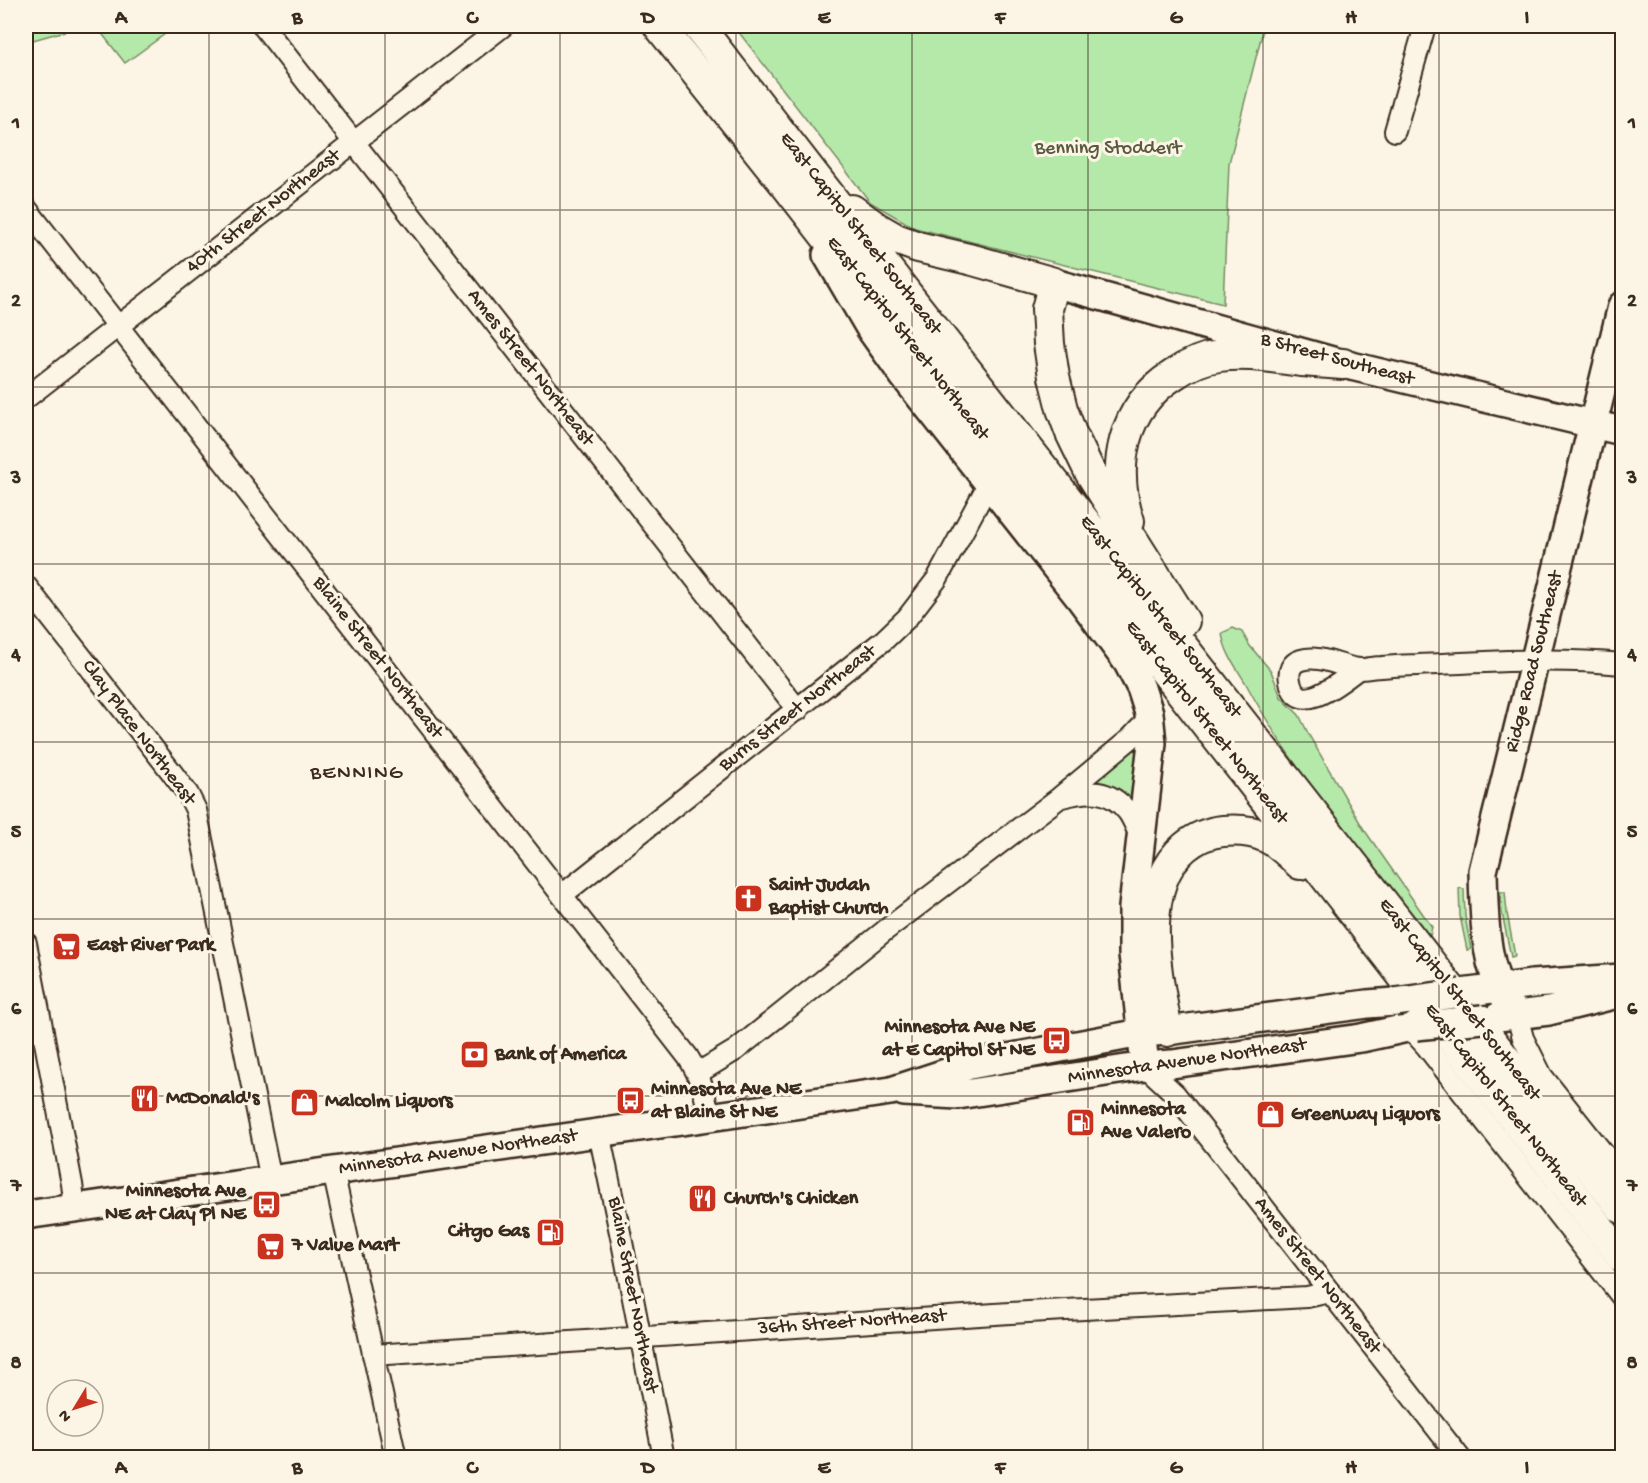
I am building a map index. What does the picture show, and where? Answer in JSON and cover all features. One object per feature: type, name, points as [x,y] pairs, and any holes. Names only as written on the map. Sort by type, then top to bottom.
[{"type":"main road","name":"East Capitol Street Northeast","points":[[659,26],[801,181],[1397,967],[1623,1257]]},
{"type":"main road","name":"East Capitol Street Southeast","points":[[698,26],[801,181],[1278,767],[1623,1208]]},
{"type":"main road","name":"East Capitol Street Northeast","points":[[801,181],[871,330],[903,375],[1079,597],[1128,663],[1141,688],[1149,713],[1152,743],[1132,933],[1154,1032]]},
{"type":"main road","points":[[801,181],[896,239],[918,247],[1054,283],[1047,309],[1049,344],[1054,377],[1065,419],[1087,466],[1206,657],[1278,767]]},
{"type":"main road","name":"B Street Southeast","points":[[1054,283],[1343,364],[1623,431]]},
{"type":"main road","name":"Ridge Road Southeast","points":[[1517,1015],[1499,988],[1493,968],[1483,914],[1483,871],[1594,424],[1616,365],[1623,306]]},
{"type":"main road","points":[[1148,562],[1136,540],[1127,514],[1120,469],[1123,446],[1130,424],[1154,390],[1184,368],[1202,360],[1220,356],[1261,356],[1343,364]]},
{"type":"main road","points":[[1145,1066],[1154,1032],[1154,929],[1160,885],[1164,874],[1178,853],[1208,834],[1236,830],[1253,832],[1270,838],[1343,906],[1397,967]]},
{"type":"main road","name":"Minnesota Avenue Northeast","points":[[26,1215],[891,1091],[970,1065],[1154,1032],[1499,988],[1623,978]]},
{"type":"main road","name":"Minnesota Avenue Northeast","points":[[891,1091],[958,1095],[1145,1066],[1360,1038],[1412,1026],[1549,1011],[1623,993]]},
{"type":"main road","points":[[1154,1032],[1172,1064]]},
{"type":"street","name":"Ames Street Northeast","points":[[263,26],[798,710]]},
{"type":"street","name":"40th Street Northeast","points":[[26,398],[503,26]]},
{"type":"street","points":[[1395,131],[1425,26]]},
{"type":"street","name":"Blaine Street Northeast","points":[[26,208],[681,1048],[698,1073],[705,1091],[709,1117]]},
{"type":"street","name":"Burns Street Northeast","points":[[562,895],[798,710],[884,640],[907,618],[937,579],[989,483]]},
{"type":"street","name":"Clay Place Northeast","points":[[26,586],[170,770],[196,810],[271,1180]]},
{"type":"street","points":[[1358,669],[1536,660],[1623,664]]},
{"type":"street","points":[[698,1073],[736,1050],[896,922],[1059,798],[1130,739],[1143,725],[1149,713]]},
{"type":"street","points":[[1059,798],[1078,792],[1099,792],[1116,801],[1128,812],[1142,838]]},
{"type":"street","points":[[26,943],[75,1208]]},
{"type":"street","name":"East Capitol Street Southeast","points":[[1517,1015],[1523,1038],[1542,1076],[1623,1178]]},
{"type":"street","name":"East Capitol Street Northeast","points":[[1412,1026],[1623,1297]]},
{"type":"street","points":[[1172,1064],[1175,1094]]},
{"type":"street","name":"Ames Street Northeast","points":[[1145,1066],[1175,1094],[1460,1458]]},
{"type":"street","name":"Blaine Street Northeast","points":[[599,1133],[664,1458]]},
{"type":"street","points":[[333,1171],[396,1458]]},
{"type":"street","name":"36th Street Northeast","points":[[373,1355],[1010,1313],[1307,1298],[1329,1292]]},
{"type":"green space","points":[[26,26],[77,26],[26,42]]},
{"type":"green space","points":[[96,26],[176,26],[125,63]]},
{"type":"green space","name":"Benning Stoddert","points":[[734,26],[1264,26],[1229,163],[1223,304],[915,228],[870,202]]},
{"type":"green space","points":[[1233,628],[1242,632],[1250,646],[1271,671],[1281,697],[1299,715],[1363,828],[1432,927],[1429,940],[1332,815],[1286,750],[1225,646],[1222,633]]},
{"type":"green space","points":[[1137,744],[1139,745],[1134,803],[1116,790],[1085,781]]},
{"type":"green space","points":[[1459,888],[1464,889],[1465,916],[1471,949],[1467,950],[1460,916]]},
{"type":"green space","points":[[1500,892],[1505,892],[1515,956],[1511,957],[1502,913]]},
{"type":"place","name":"Saint Judah Baptist Church","points":[[748,898]]},
{"type":"place","name":"East River Park","points":[[66,946]]},
{"type":"place","name":"Minnesota Ave NE at E Capitol St NE","points":[[1056,1040]]},
{"type":"place","name":"Bank of America","points":[[474,1055]]},
{"type":"place","name":"McDonald's","points":[[145,1099]]},
{"type":"place","name":"Minnesota Ave NE at Blaine St NE","points":[[630,1101]]},
{"type":"place","name":"Malcolm Liquors","points":[[304,1102]]},
{"type":"place","name":"Greenway Liquors","points":[[1270,1115]]},
{"type":"place","name":"Minnesota Ave Valero","points":[[1080,1122]]},
{"type":"place","name":"Church's Chicken","points":[[703,1199]]},
{"type":"place","name":"Minnesota Ave NE at Clay Pl NE","points":[[267,1204]]},
{"type":"place","name":"Citgo Gas","points":[[550,1232]]},
{"type":"place","name":"7 Value Mart","points":[[271,1246]]},
{"type":"district","name":"BENNING","points":[[357,774]]}]
